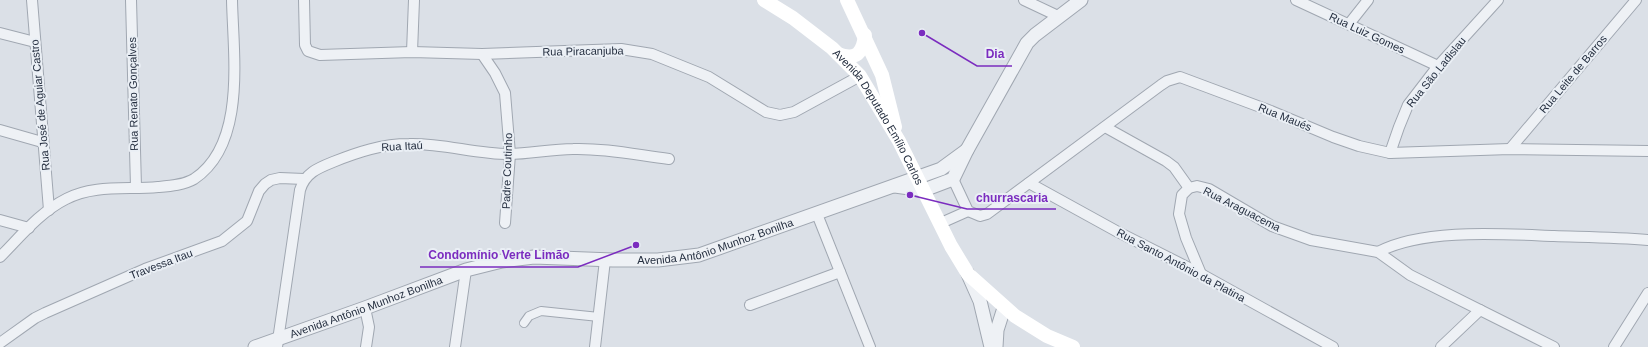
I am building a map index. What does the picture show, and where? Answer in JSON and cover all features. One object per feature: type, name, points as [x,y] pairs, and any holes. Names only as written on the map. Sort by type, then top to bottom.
[{"type":"main road","name":"Avenida Deputado Emílio Carlos","points":[[764,0],[793,18],[838,54],[860,76],[899,141],[951,246],[968,274],[1004,308],[1047,336],[1073,347]]},
{"type":"main road","points":[[847,0],[865,35],[882,75],[899,141]]},
{"type":"main road","points":[[838,54],[850,57],[859,53],[864,44],[865,35]]},
{"type":"street","name":"Rua José de Aguiar Castro","points":[[32,0],[42,142],[49,210]]},
{"type":"street","name":"Rua Renato Gonçalves","points":[[131,0],[136,187]]},
{"type":"street","points":[[0,257],[49,210],[66,199],[86,192],[176,185],[193,180],[207,167],[218,152],[228,129],[233,105],[232,0]]},
{"type":"street","name":"Rua Piracanjuba","points":[[304,0],[305,45],[308,51],[313,54],[320,55],[412,52],[482,54],[621,49],[652,54],[709,77],[766,112],[780,115],[794,112],[860,76]]},
{"type":"street","points":[[412,52],[414,0]]},
{"type":"street","points":[[1024,0],[1060,17]]},
{"type":"street","points":[[894,186],[924,190],[952,179],[1027,43],[1035,35],[1081,0]]},
{"type":"street","name":"Rua Luiz Gomes","points":[[1296,0],[1438,66]]},
{"type":"street","points":[[1349,24],[1368,0]]},
{"type":"street","name":"Rua São Ladislau","points":[[1390,153],[1398,127],[1408,105],[1438,66],[1498,0]]},
{"type":"street","name":"Rua Leite de Barros","points":[[1510,149],[1636,0]]},
{"type":"street","points":[[0,33],[35,42]]},
{"type":"street","name":"Padre Coutinho","points":[[482,54],[495,73],[505,92],[510,154],[505,223]]},
{"type":"street","name":"Rua Maués","points":[[968,211],[980,216],[987,214],[1161,85],[1167,81],[1180,77],[1264,108],[1333,137],[1359,146],[1390,153],[1510,149],[1648,151]]},
{"type":"street","points":[[1106,127],[1166,161],[1174,167],[1189,188]]},
{"type":"street","points":[[0,130],[42,142]]},
{"type":"street","name":"Rua Itaú","points":[[304,179],[308,174],[326,165],[366,150],[385,146],[408,144],[432,145],[487,153],[510,154],[574,149],[669,159]]},
{"type":"street","name":"Avenida Antônio Munhoz Bonilha","points":[[255,347],[277,343],[466,270],[509,259],[534,257],[605,260],[658,260],[699,255],[941,169],[968,150]]},
{"type":"street","name":"Travessa Itau","points":[[0,343],[26,324],[46,313],[145,269],[222,241],[247,221],[259,191],[271,180],[280,178],[304,179]]},
{"type":"street","points":[[277,343],[300,190],[304,179]]},
{"type":"street","points":[[941,224],[968,211],[952,179]]},
{"type":"street","name":"Rua Santo Antônio da Platina","points":[[1029,182],[1118,232],[1202,274],[1333,347]]},
{"type":"street","name":"Rua Araguacema","points":[[1202,274],[1186,238],[1179,214],[1182,195],[1189,188],[1196,186],[1209,189],[1272,226],[1311,240],[1378,252],[1410,275],[1554,347]]},
{"type":"street","points":[[817,214],[870,347]]},
{"type":"street","points":[[0,220],[29,228]]},
{"type":"street","points":[[1378,252],[1391,245],[1412,240],[1444,236],[1500,234],[1648,240]]},
{"type":"street","points":[[595,347],[605,260]]},
{"type":"street","points":[[455,347],[466,270]]},
{"type":"street","points":[[750,306],[840,272]]},
{"type":"street","points":[[968,274],[980,301],[991,347]]},
{"type":"street","points":[[1614,347],[1648,293]]},
{"type":"street","points":[[365,308],[369,327],[366,347]]},
{"type":"street","points":[[996,347],[997,330],[1004,308]]},
{"type":"street","points":[[1441,347],[1480,310]]},
{"type":"street","points":[[524,323],[529,316],[541,311],[599,317]]},
{"type":"place","name":"Dia","points":[[922,33]]},
{"type":"place","name":"churrascaria","points":[[910,195]]},
{"type":"place","name":"Condomínio Verte Limão","points":[[636,245]]}]
